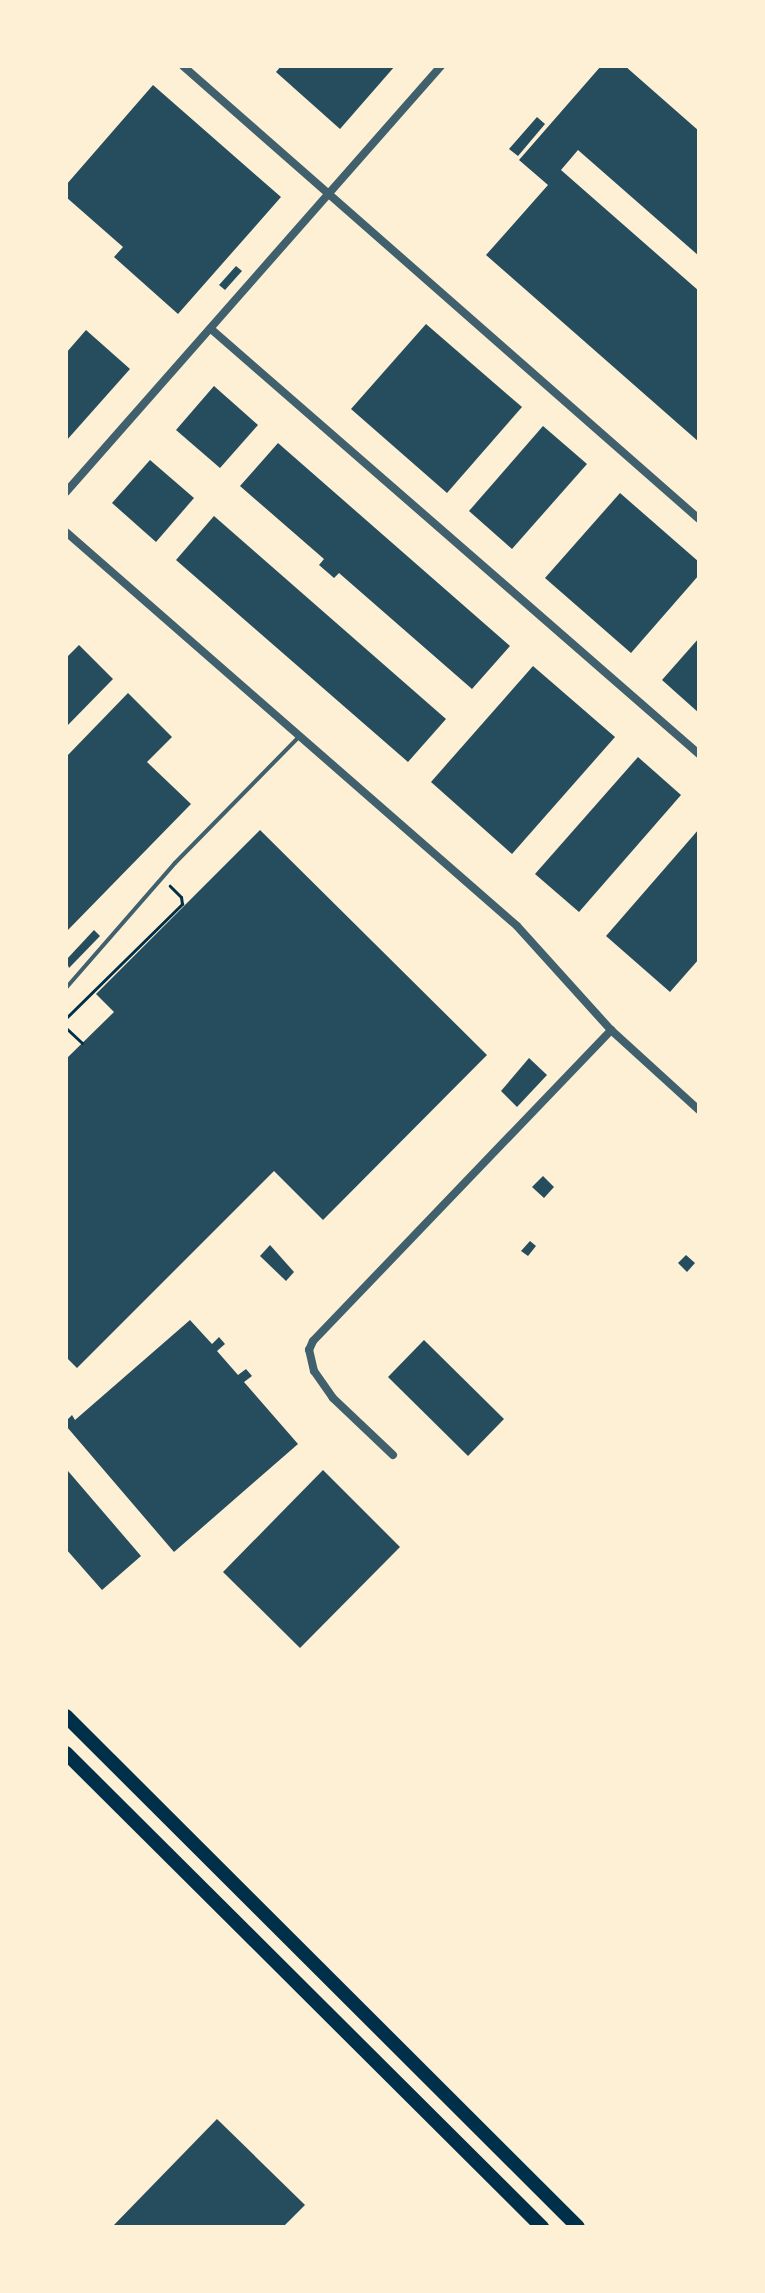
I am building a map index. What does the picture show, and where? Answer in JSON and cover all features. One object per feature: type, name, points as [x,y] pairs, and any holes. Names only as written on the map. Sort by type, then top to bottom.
[{"type":"highway","points":[[66,1716],[578,2227]]},
{"type":"highway","points":[[66,1753],[542,2227]]},
{"type":"street","points":[[183,66],[699,519]]},
{"type":"street","points":[[66,492],[441,66]]},
{"type":"street","points":[[211,329],[699,754]]},
{"type":"street","points":[[66,532],[517,926],[611,1030],[699,1110]]},
{"type":"street","points":[[393,1455],[333,1398],[314,1371],[309,1350],[313,1341],[611,1030]]},
{"type":"lane","points":[[66,988],[175,863],[227,808],[241,800],[301,735]]},
{"type":"path","points":[[66,1028],[82,1043]]},
{"type":"building","points":[[281,66],[395,66],[340,129],[276,72]]},
{"type":"building","points":[[601,66],[625,66],[699,131],[699,256],[578,150],[561,170],[699,291],[699,442],[486,255],[548,185],[519,160]]},
{"type":"building","points":[[153,85],[281,197],[178,314],[114,257],[123,247],[66,197],[66,185]]},
{"type":"building","points":[[537,117],[545,124],[518,156],[509,149]]},
{"type":"building","points":[[236,266],[242,271],[225,290],[219,285]]},
{"type":"building","points":[[426,324],[522,407],[447,493],[351,409]]},
{"type":"building","points":[[86,330],[130,369],[66,441],[66,353]]},
{"type":"building","points":[[214,386],[258,425],[220,468],[176,430]]},
{"type":"building","points":[[543,426],[587,464],[512,549],[469,511]]},
{"type":"building","points":[[278,443],[510,646],[472,689],[339,573],[334,578],[319,565],[324,559],[240,486]]},
{"type":"building","points":[[150,460],[194,498],[156,542],[112,503]]},
{"type":"building","points":[[620,493],[699,562],[699,575],[631,653],[545,578]]},
{"type":"building","points":[[214,516],[446,719],[408,762],[176,560]]},
{"type":"building","points":[[699,638],[699,713],[662,680]]},
{"type":"building","points":[[79,645],[113,679],[66,727],[66,658]]},
{"type":"building","points":[[533,666],[615,737],[512,854],[431,782]]},
{"type":"building","points":[[128,693],[172,737],[147,762],[191,804],[66,932],[66,757]]},
{"type":"building","points":[[638,757],[681,795],[579,912],[535,874]]},
{"type":"building","points":[[699,829],[699,959],[670,992],[606,936]]},
{"type":"building","points":[[260,830],[487,1055],[323,1220],[274,1171],[77,1368],[66,1357],[66,1059],[114,1012],[96,994]]},
{"type":"building","points":[[94,930],[100,936],[69,968],[66,960]]},
{"type":"building","points":[[529,1058],[547,1075],[517,1107],[501,1091]]},
{"type":"building","points":[[543,1176],[554,1187],[544,1198],[532,1187]]},
{"type":"building","points":[[530,1241],[536,1246],[528,1256],[521,1251]]},
{"type":"building","points":[[270,1245],[294,1272],[286,1281],[260,1256]]},
{"type":"building","points":[[686,1255],[695,1263],[687,1272],[678,1263]]},
{"type":"building","points":[[190,1320],[212,1344],[219,1337],[225,1344],[217,1351],[238,1375],[246,1369],[252,1376],[244,1382],[298,1444],[174,1552],[67,1427],[66,1421],[72,1415],[75,1420]]},
{"type":"building","points":[[424,1340],[504,1419],[468,1456],[388,1377]]},
{"type":"building","points":[[323,1470],[400,1547],[300,1648],[223,1572]]},
{"type":"building","points":[[68,1471],[141,1556],[102,1590],[66,1549]]},
{"type":"building","points":[[217,2119],[305,2205],[283,2227],[112,2227]]}]
